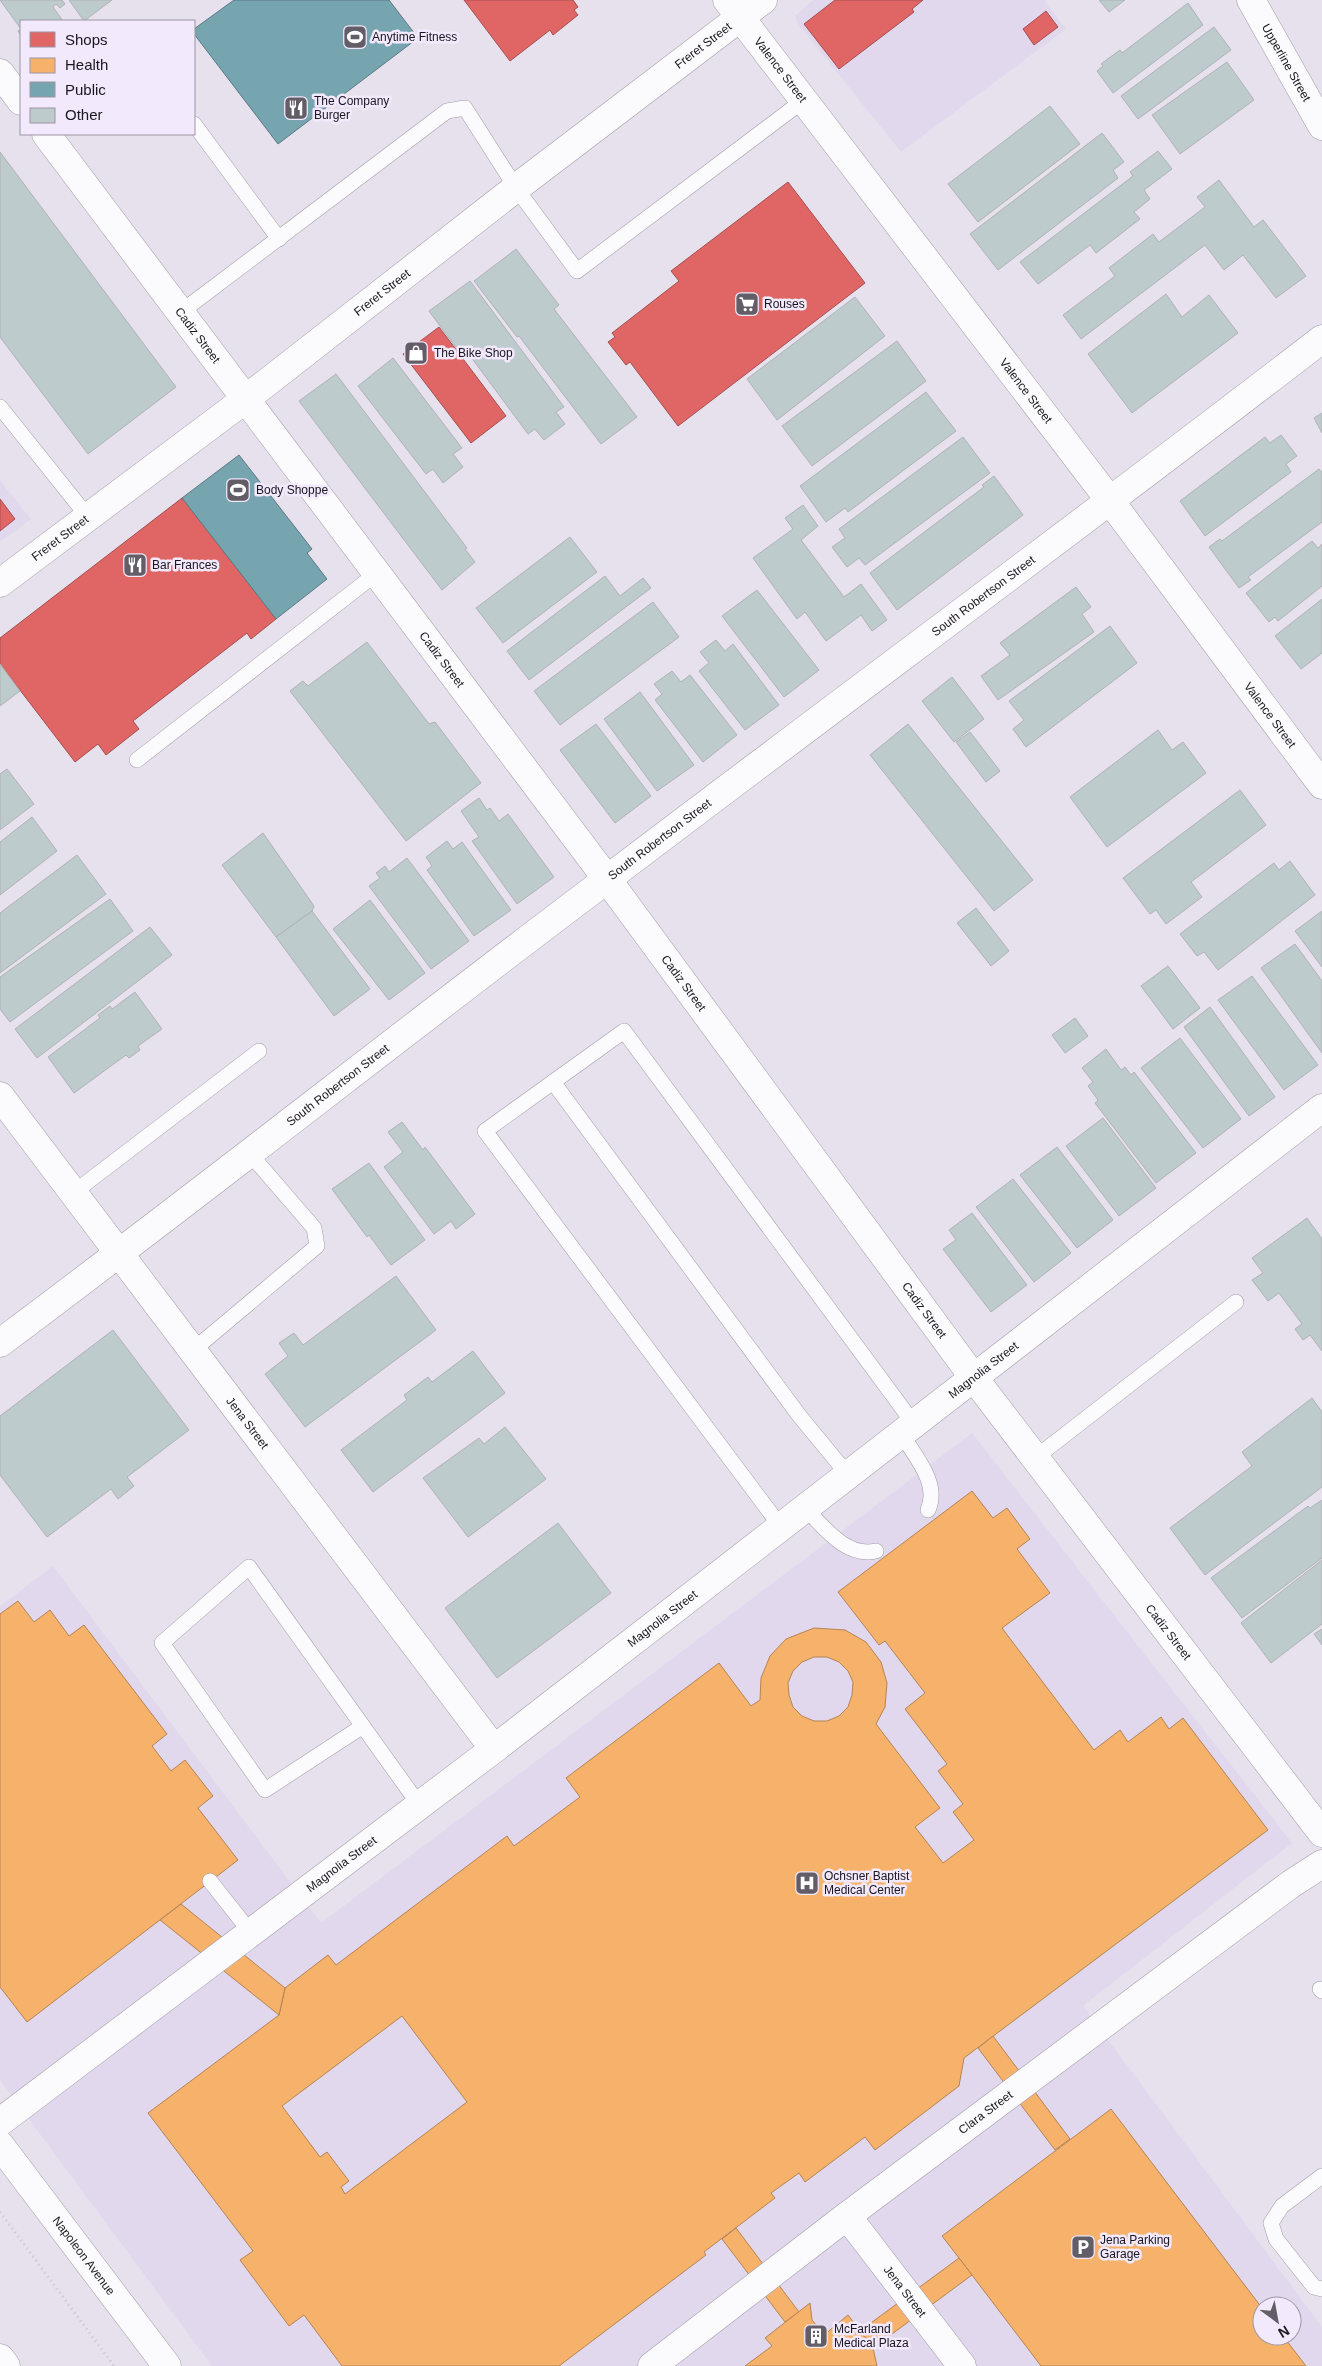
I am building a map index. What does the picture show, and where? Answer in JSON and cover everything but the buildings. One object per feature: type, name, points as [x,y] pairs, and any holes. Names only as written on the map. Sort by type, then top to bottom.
[{"type":"street","name":"Freret Street","points":[[0,583],[247,398],[516,188],[734,9],[762,0]]},
{"type":"street","name":"Upperline Street","points":[[1251,0],[1322,126]]},
{"type":"street","name":"Valence Street","points":[[734,9],[1111,502],[1322,785]]},
{"type":"street","points":[[0,73],[20,101]]},
{"type":"street","name":"Cadiz Street","points":[[47,135],[247,398],[607,879],[974,1378],[1322,1833]]},
{"type":"street","name":"South Robertson Street","points":[[0,1343],[250,1154],[607,879],[1111,502],[1322,339]]},
{"type":"street","name":"Jena Street","points":[[0,1096],[494,1749]]},
{"type":"street","name":"Magnolia Street","points":[[0,2122],[420,1806],[1322,1108]]},
{"type":"street","name":"Clara Street","points":[[652,2366],[847,2216],[1291,1884],[1322,1864]]},
{"type":"street","name":"Napoleon Avenue","points":[[0,2145],[167,2366]]},
{"type":"street","name":"Jena Street","points":[[847,2216],[962,2366]]},
{"type":"street","points":[[0,2358],[6,2366]]},
{"type":"lane","points":[[181,312],[447,111],[465,108],[516,188],[577,271],[804,100]]},
{"type":"lane","points":[[195,125],[279,239]]},
{"type":"lane","points":[[0,408],[88,517]]},
{"type":"lane","points":[[138,760],[378,573]]},
{"type":"lane","points":[[781,1527],[485,1131],[624,1031],[908,1429],[932,1485],[932,1501],[928,1510]]},
{"type":"lane","points":[[73,1193],[259,1052]]},
{"type":"lane","points":[[554,1082],[798,1414],[848,1475]]},
{"type":"lane","points":[[192,1350],[317,1246],[314,1228],[250,1154]]},
{"type":"lane","points":[[1035,1458],[1236,1302]]},
{"type":"lane","points":[[805,1508],[847,1548],[866,1553],[876,1551]]},
{"type":"lane","points":[[363,1726],[265,1790],[162,1643],[248,1567],[363,1726],[420,1806]]},
{"type":"lane","points":[[210,1881],[252,1934]]},
{"type":"lane","points":[[1322,2176],[1282,2206],[1271,2223],[1276,2239],[1314,2287],[1322,2289]]},
{"type":"path","points":[[0,2212],[114,2366]]},
{"type":"shaded area","points":[[813,0],[1044,0],[1066,29],[901,152],[798,24],[795,16]]},
{"type":"shaded area","points":[[0,481],[31,519],[0,542]]},
{"type":"shaded area","name":"Ochsner Baptist Medical Center","points":[[972,1433],[1292,1843],[1083,2006],[1299,2296],[1252,2296],[1252,2346],[1302,2346],[1302,2300],[1322,2327],[1322,2366],[212,2366],[0,2080],[0,1606],[53,1566],[321,1923]]},
{"type":"place","name":"Anytime Fitness","points":[[355,37]]},
{"type":"place","name":"The Company Burger","points":[[296,108]]},
{"type":"place","name":"Rouses","points":[[747,304]]},
{"type":"place","name":"The Bike Shop","points":[[416,353]]},
{"type":"place","name":"Body Shoppe","points":[[238,490]]},
{"type":"place","name":"Bar Frances","points":[[135,565]]},
{"type":"place","name":"Ochsner Baptist Medical Center","points":[[807,1883]]},
{"type":"place","name":"Jena Parking Garage","points":[[1083,2247]]},
{"type":"place","name":"McFarland Medical Plaza","points":[[816,2336]]}]
